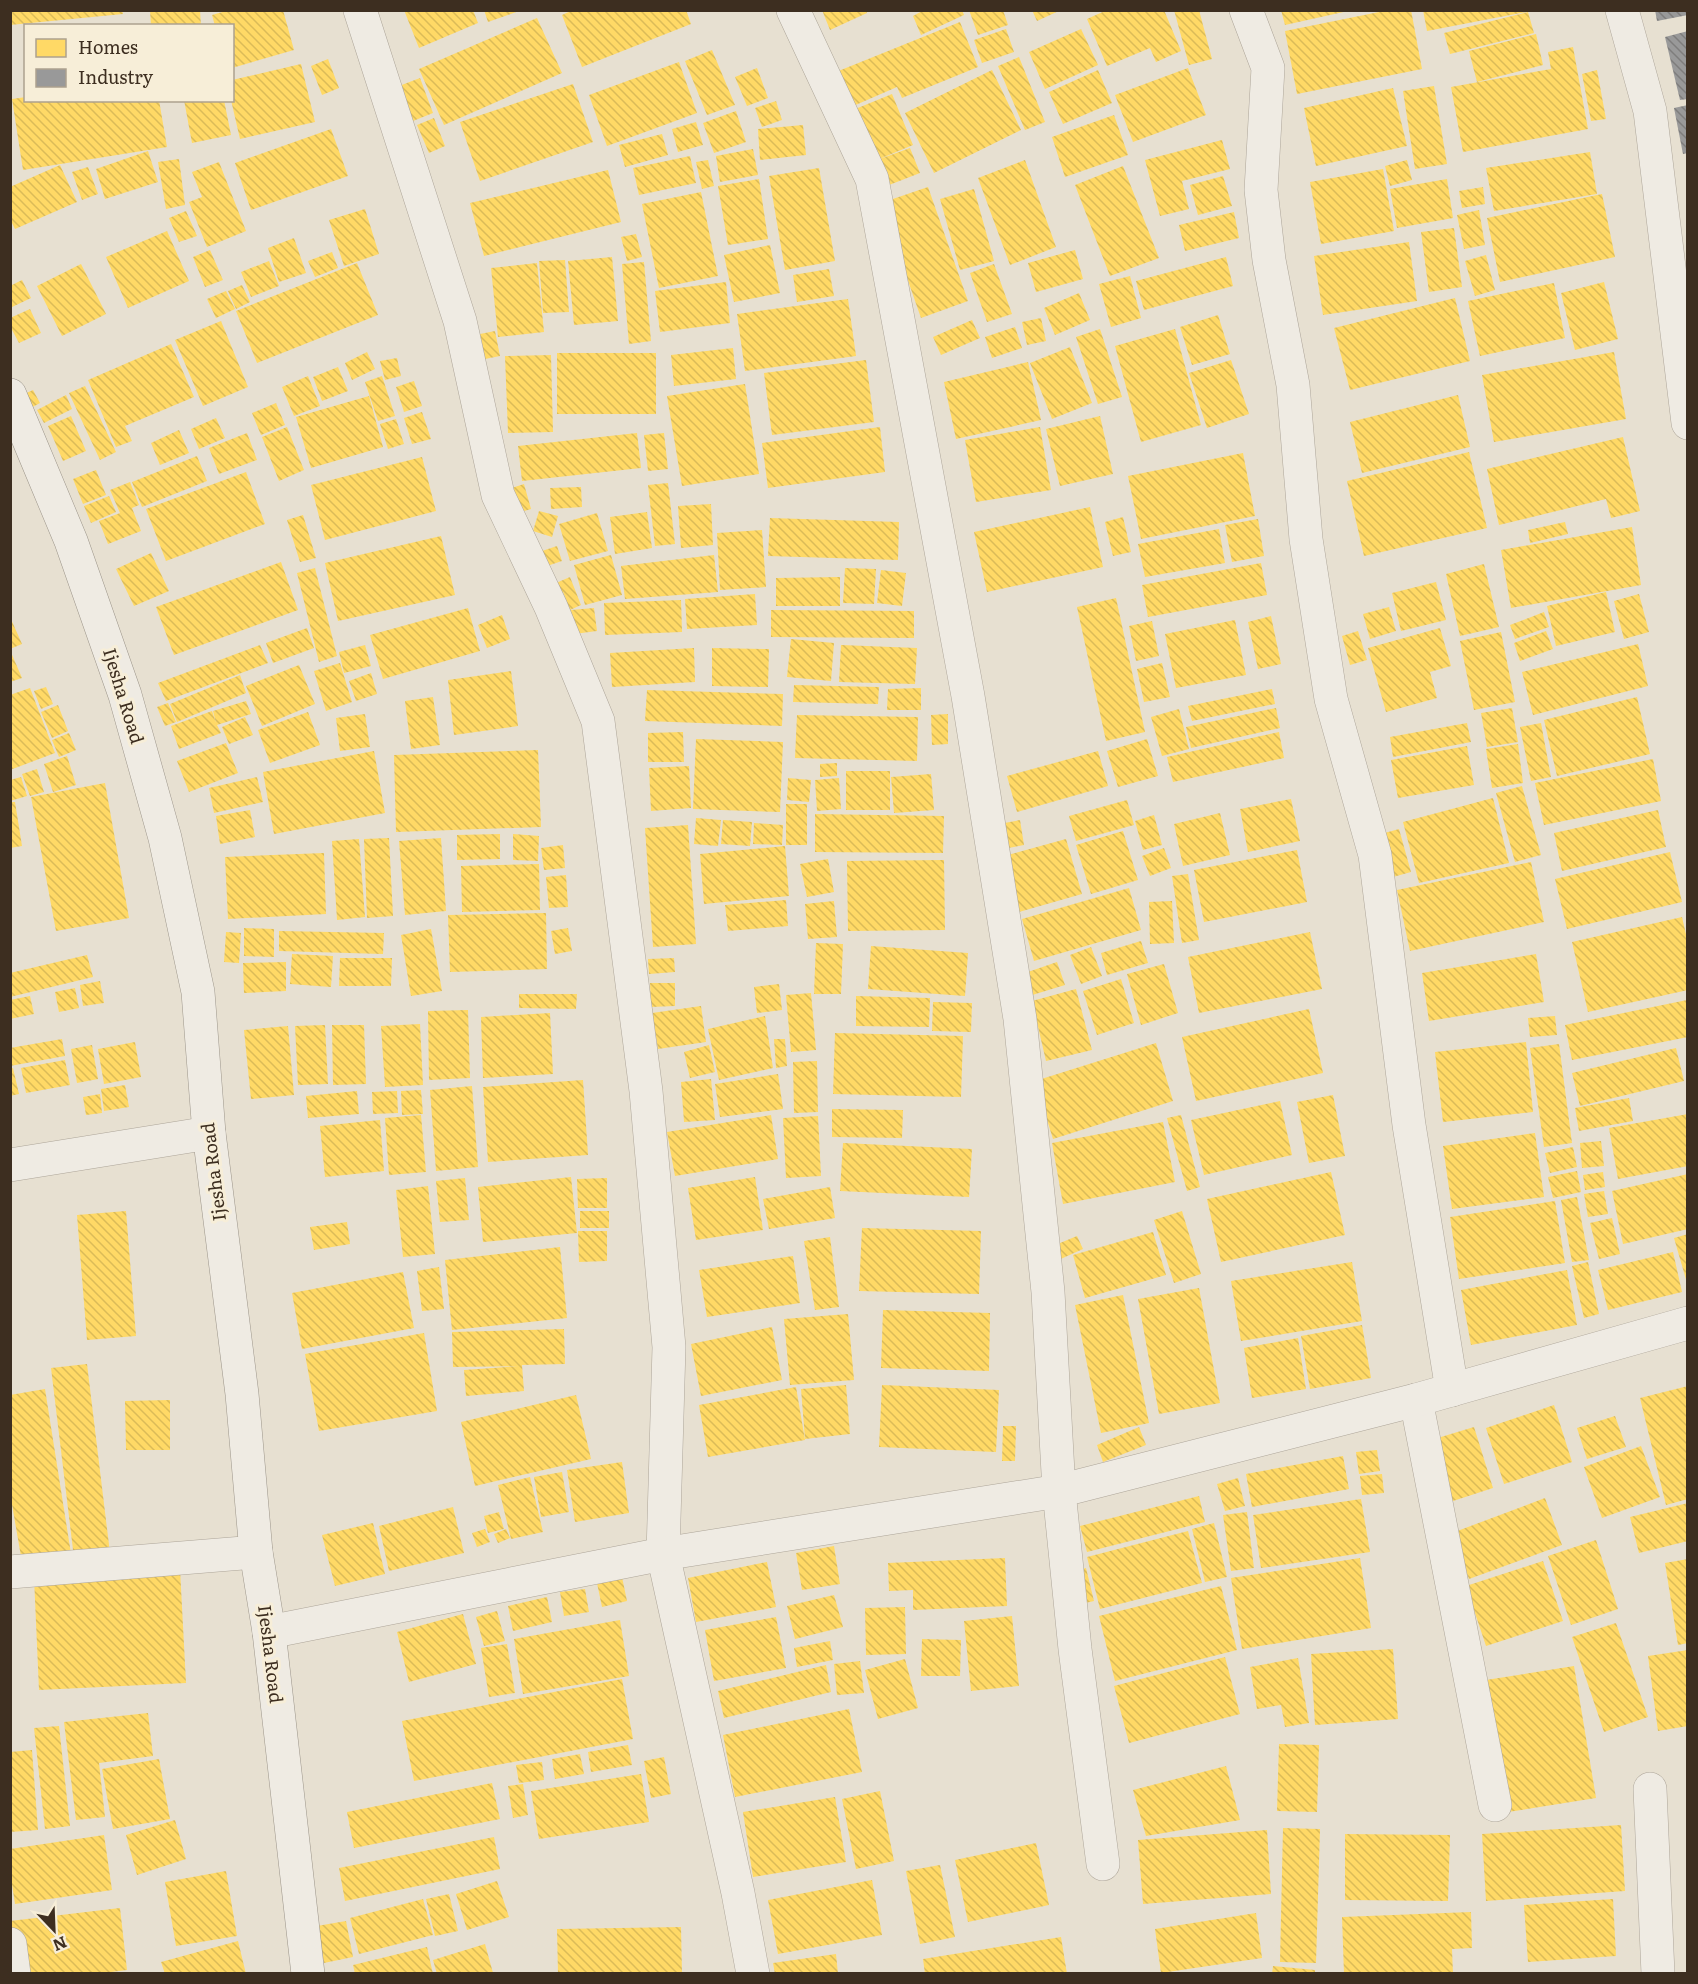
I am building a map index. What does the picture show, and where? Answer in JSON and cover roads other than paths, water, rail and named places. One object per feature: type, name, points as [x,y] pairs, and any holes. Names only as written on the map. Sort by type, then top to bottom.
[{"type":"street","points":[[360,10],[460,321],[498,495],[551,606],[598,721],[645,1091],[669,1347],[663,1554],[738,1893],[753,1974]]},
{"type":"street","points":[[793,10],[872,179],[966,684],[1020,1019],[1048,1292],[1059,1491],[1075,1649],[1103,1864]]},
{"type":"street","points":[[1246,10],[1268,68],[1261,190],[1269,260],[1293,385],[1306,539],[1331,699],[1375,855],[1408,1125],[1452,1390]]},
{"type":"street","points":[[1622,10],[1650,111],[1688,423]]},
{"type":"street","name":"Ijesha Road","points":[[10,395],[71,541],[125,695],[165,838],[198,992],[209,1133],[242,1394],[256,1552],[269,1632],[308,1974]]},
{"type":"street","points":[[10,1165],[209,1133]]},
{"type":"street","points":[[269,1632],[663,1554],[1059,1491],[1416,1400],[1688,1323]]},
{"type":"street","points":[[1416,1400],[1495,1805]]},
{"type":"street","points":[[10,1572],[256,1552]]},
{"type":"street","points":[[1650,1789],[1658,1974]]},
{"type":"street","points":[[10,1944],[14,1974]]}]
